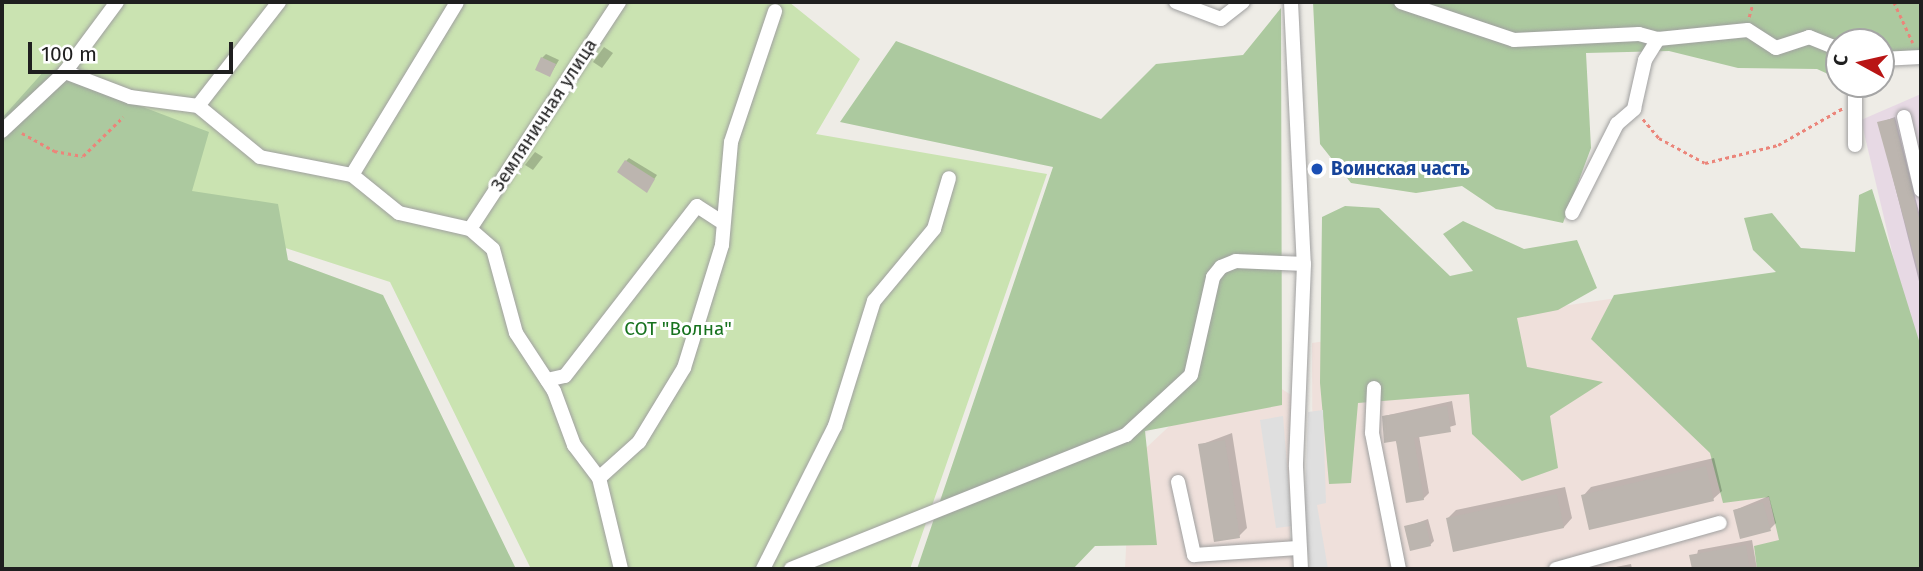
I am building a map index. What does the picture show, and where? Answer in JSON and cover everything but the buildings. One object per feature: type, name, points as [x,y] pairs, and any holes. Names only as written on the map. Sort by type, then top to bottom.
[{"type":"street","points":[[4,127],[65,72],[117,2]]},
{"type":"street","points":[[198,106],[279,2]]},
{"type":"street","points":[[352,175],[457,2]]},
{"type":"street","name":"Земляничная улица","points":[[470,229],[619,2]]},
{"type":"street","points":[[1176,2],[1220,19],[1243,2]]},
{"type":"street","points":[[1291,2],[1304,264],[1298,548],[1301,569]]},
{"type":"street","points":[[1401,2],[1514,40],[1639,34],[1658,39],[1748,30],[1776,48],[1809,37],[1825,43]]},
{"type":"street","points":[[599,478],[639,442],[684,368],[722,245],[720,222],[731,142],[775,11]]},
{"type":"street","points":[[1572,213],[1617,124],[1634,109],[1645,60],[1658,39]]},
{"type":"street","points":[[1895,58],[1919,56]]},
{"type":"street","points":[[65,72],[131,97],[198,106],[260,157],[352,175],[400,212],[470,229],[493,249],[516,333],[547,380],[574,445],[599,478],[621,569]]},
{"type":"street","points":[[1854,98],[1855,145]]},
{"type":"street","points":[[1903,117],[1921,190]]},
{"type":"street","points":[[763,569],[835,426],[874,301],[934,229],[949,178]]},
{"type":"street","points":[[547,380],[565,376],[697,206],[720,222]]},
{"type":"street","points":[[791,569],[1126,435],[1191,375],[1213,276],[1221,267],[1236,261],[1304,264]]},
{"type":"street","points":[[1374,388],[1372,433],[1399,569]]},
{"type":"street","points":[[1178,482],[1194,555],[1298,548]]},
{"type":"street","points":[[1556,569],[1720,523]]},
{"type":"path","points":[[1894,2],[1919,56]]},
{"type":"path","points":[[1634,109],[1659,138],[1705,163],[1778,145],[1818,117],[1853,104]]},
{"type":"path","points":[[4,127],[54,151],[83,156],[123,117]]},
{"type":"shaded area","points":[[1921,94],[1921,375],[1861,120]]},
{"type":"shaded area","points":[[1880,259],[1921,569],[1313,569],[1312,343]]},
{"type":"shaded area","points":[[1256,372],[1291,395],[1290,538],[1296,569],[1125,569],[1130,463],[1195,402]]},
{"type":"shaded area","points":[[1323,410],[1326,503],[1317,505],[1328,569],[1311,569],[1304,533],[1308,412]]},
{"type":"shaded area","points":[[1283,416],[1292,526],[1276,528],[1260,420]]},
{"type":"green space","name":"СОТ \"Волна\"","points":[[2,2],[789,2],[860,59],[816,134],[1047,174],[910,569],[531,569],[390,282],[190,217],[2,195]]},
{"type":"green space","points":[[1313,2],[1921,2],[1921,55],[1895,63],[1895,28],[1825,28],[1825,73],[1817,69],[1738,68],[1669,51],[1586,53],[1591,148],[1563,223],[1496,209],[1462,186],[1416,193],[1351,183],[1320,144]]},
{"type":"green space","points":[[1281,8],[1282,405],[1145,431],[1157,545],[1095,546],[1073,569],[917,569],[1053,167],[840,122],[896,41],[1101,119],[1156,64],[1243,55]]},
{"type":"green space","points":[[45,70],[209,132],[192,191],[278,204],[288,260],[383,295],[516,569],[2,569],[2,118]]},
{"type":"green space","points":[[1872,189],[1921,347],[1921,569],[1757,569],[1754,546],[1779,540],[1769,497],[1723,503],[1710,453],[1591,339],[1614,295],[1776,272],[1753,250],[1744,218],[1772,213],[1801,248],[1855,252],[1859,195]]},
{"type":"green space","points":[[1345,206],[1379,208],[1450,276],[1473,271],[1443,234],[1463,221],[1524,249],[1577,240],[1597,288],[1558,310],[1517,318],[1527,367],[1603,382],[1550,416],[1558,468],[1522,481],[1472,434],[1469,394],[1358,403],[1351,483],[1329,484],[1320,383],[1322,217]]},
{"type":"place","name":"Воинская часть","points":[[1317,169]]}]
